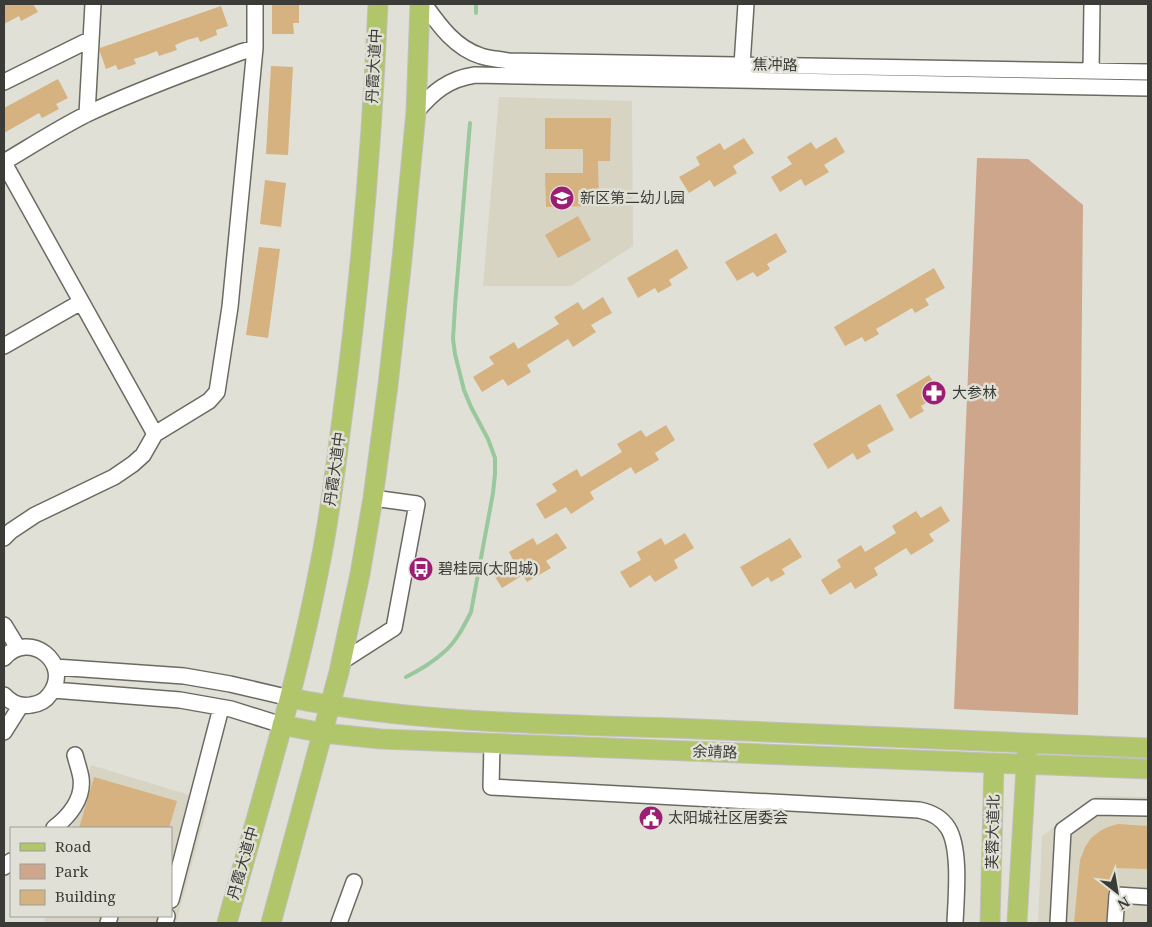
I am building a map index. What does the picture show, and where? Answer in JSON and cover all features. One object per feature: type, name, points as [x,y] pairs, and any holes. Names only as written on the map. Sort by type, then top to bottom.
[{"type":"main road","name":"丹霞大道中","points":[[227,923],[290,698],[319,569],[333,489],[361,260],[376,60],[378,4]]},
{"type":"main road","points":[[270,923],[341,662],[360,574],[373,498],[402,259],[416,112],[422,4]]},
{"type":"main road","name":"余靖路","points":[[290,698],[330,706],[377,712],[494,721],[1148,748]]},
{"type":"main road","name":"余靖路","points":[[282,725],[323,733],[381,739],[1148,769]]},
{"type":"main road","name":"芙蓉大道北","points":[[1017,923],[1028,743]]},
{"type":"main road","name":"芙蓉大道北","points":[[990,923],[994,763]]},
{"type":"street","points":[[4,538],[35,515],[114,477],[133,464],[143,455],[155,434],[209,402],[217,392],[230,307],[255,48],[255,4]]},
{"type":"street","name":"焦冲路","points":[[422,4],[451,38],[469,51],[481,56],[508,61],[1148,72]]},
{"type":"street","points":[[742,65],[746,4]]},
{"type":"street","points":[[1091,71],[1092,4]]},
{"type":"street","points":[[87,114],[91,39],[96,5]]},
{"type":"street","points":[[4,82],[91,39]]},
{"type":"street","points":[[155,434],[4,162],[87,114],[138,91],[255,48]]},
{"type":"street","name":"焦冲路","points":[[416,112],[440,88],[453,81],[475,75],[1148,88]]},
{"type":"street","points":[[4,346],[81,302]]},
{"type":"street","points":[[341,662],[394,628],[417,504],[373,498]]},
{"type":"street","points":[[4,625],[18,648]]},
{"type":"street","points":[[4,658],[11,651],[18,648],[34,647],[47,654],[52,660],[57,675],[56,683],[49,696],[36,705],[28,706],[13,703],[4,695]]},
{"type":"street","points":[[55,667],[184,676],[230,684],[290,698]]},
{"type":"street","points":[[53,690],[180,700],[231,709],[282,725]]},
{"type":"street","points":[[4,732],[20,705]]},
{"type":"street","points":[[172,893],[177,856],[221,708]]},
{"type":"street","name":"芙蓉大道北","points":[[994,763],[995,741]]},
{"type":"street","points":[[492,744],[490,787],[929,812],[948,827],[953,839],[956,852],[955,923]]},
{"type":"street","points":[[55,827],[68,815],[77,802],[80,793],[81,777],[75,755]]},
{"type":"street","points":[[1058,923],[1062,830],[1095,807],[1148,808]]},
{"type":"street","points":[[339,923],[354,882]]},
{"type":"street","points":[[1115,923],[1118,896],[1148,897]]},
{"type":"shaded area","name":"新区第二幼儿园","points":[[499,97],[632,101],[633,246],[571,286],[483,286]]},
{"type":"shaded area","points":[[91,765],[209,801],[176,923],[44,923],[46,917],[172,917],[172,827],[72,827]]},
{"type":"shaded area","points":[[1096,796],[1148,797],[1148,923],[1038,923],[1042,836]]},
{"type":"green space","points":[[977,158],[1028,159],[1083,205],[1078,715],[954,709]]},
{"type":"building","points":[[4,4],[33,4],[38,12],[21,21],[19,16],[4,24]]},
{"type":"building","points":[[272,4],[299,4],[299,23],[293,23],[294,34],[272,34]]},
{"type":"building","points":[[221,6],[228,26],[216,30],[217,35],[200,42],[198,37],[187,40],[175,45],[177,50],[159,56],[157,51],[134,59],[136,64],[118,70],[116,65],[106,69],[100,48]]},
{"type":"building","points":[[271,66],[293,67],[288,155],[266,154]]},
{"type":"building","points":[[58,79],[68,98],[56,104],[59,109],[42,118],[39,113],[4,133],[4,108]]},
{"type":"building","points":[[545,118],[611,118],[610,161],[598,161],[599,206],[546,207],[545,173],[583,173],[583,149],[545,149]]},
{"type":"building","points":[[836,137],[845,152],[824,165],[829,172],[805,186],[801,179],[780,192],[771,177],[792,164],[787,157],[811,142],[816,149]]},
{"type":"building","points":[[744,138],[754,153],[733,166],[737,173],[714,187],[710,180],[689,193],[679,177],[700,165],[696,157],[720,143],[724,150]]},
{"type":"building","points":[[265,180],[286,183],[281,227],[260,224]]},
{"type":"building","points":[[578,216],[591,240],[558,258],[545,235]]},
{"type":"building","points":[[776,233],[787,252],[767,264],[770,269],[757,277],[753,272],[737,281],[725,262]]},
{"type":"building","points":[[259,247],[280,249],[268,338],[246,335]]},
{"type":"building","points":[[677,249],[688,268],[669,280],[672,285],[658,293],[655,288],[638,298],[627,278]]},
{"type":"building","points":[[934,268],[945,288],[925,299],[929,305],[915,313],[912,308],[876,329],[879,334],[865,342],[862,337],[845,346],[834,327]]},
{"type":"building","points":[[603,297],[612,313],[591,325],[596,332],[573,347],[568,339],[527,365],[531,372],[508,386],[503,379],[482,392],[473,377],[494,364],[489,357],[514,342],[518,349],[559,324],[554,317],[578,302],[583,310]]},
{"type":"building","points":[[929,375],[941,394],[921,406],[924,411],[910,419],[896,395]]},
{"type":"building","points":[[880,404],[894,430],[867,445],[871,452],[857,460],[853,453],[828,469],[813,444]]},
{"type":"building","points":[[666,425],[675,440],[655,453],[659,460],[635,474],[631,467],[590,492],[594,499],[571,514],[566,507],[545,519],[536,504],[557,491],[552,484],[577,469],[581,477],[622,452],[617,444],[641,430],[646,437]]},
{"type":"building","points":[[941,506],[950,521],[929,534],[934,541],[911,555],[906,548],[874,568],[878,575],[855,589],[851,582],[830,595],[821,580],[841,567],[837,560],[861,545],[865,552],[880,543],[896,533],[892,526],[916,511],[921,518]]},
{"type":"building","points":[[557,533],[567,548],[546,561],[551,568],[527,582],[523,575],[502,588],[492,572],[513,560],[509,552],[533,538],[537,545]]},
{"type":"building","points":[[685,533],[694,548],[674,560],[678,568],[655,582],[650,575],[630,588],[620,572],[641,560],[637,552],[661,538],[665,545]]},
{"type":"building","points":[[790,538],[802,557],[782,569],[785,574],[771,582],[768,577],[752,587],[740,567]]},
{"type":"building","points":[[94,777],[177,801],[169,827],[79,827]]},
{"type":"building","points":[[1118,824],[1148,826],[1148,869],[1114,868],[1112,887],[1108,894],[1106,923],[1074,923],[1080,860],[1085,847],[1091,838],[1100,831]]},
{"type":"waterway","points":[[476,4],[476,13]]},
{"type":"waterway","points":[[406,677],[440,656],[452,644],[471,612],[493,493],[495,458],[488,439],[464,390],[453,339],[470,123]]},
{"type":"place","name":"新区第二幼儿园","points":[[562,198]]},
{"type":"place","name":"大参林","points":[[934,393]]},
{"type":"place","name":"碧桂园(太阳城)","points":[[421,569]]},
{"type":"place","name":"太阳城社区居委会","points":[[651,818]]}]
